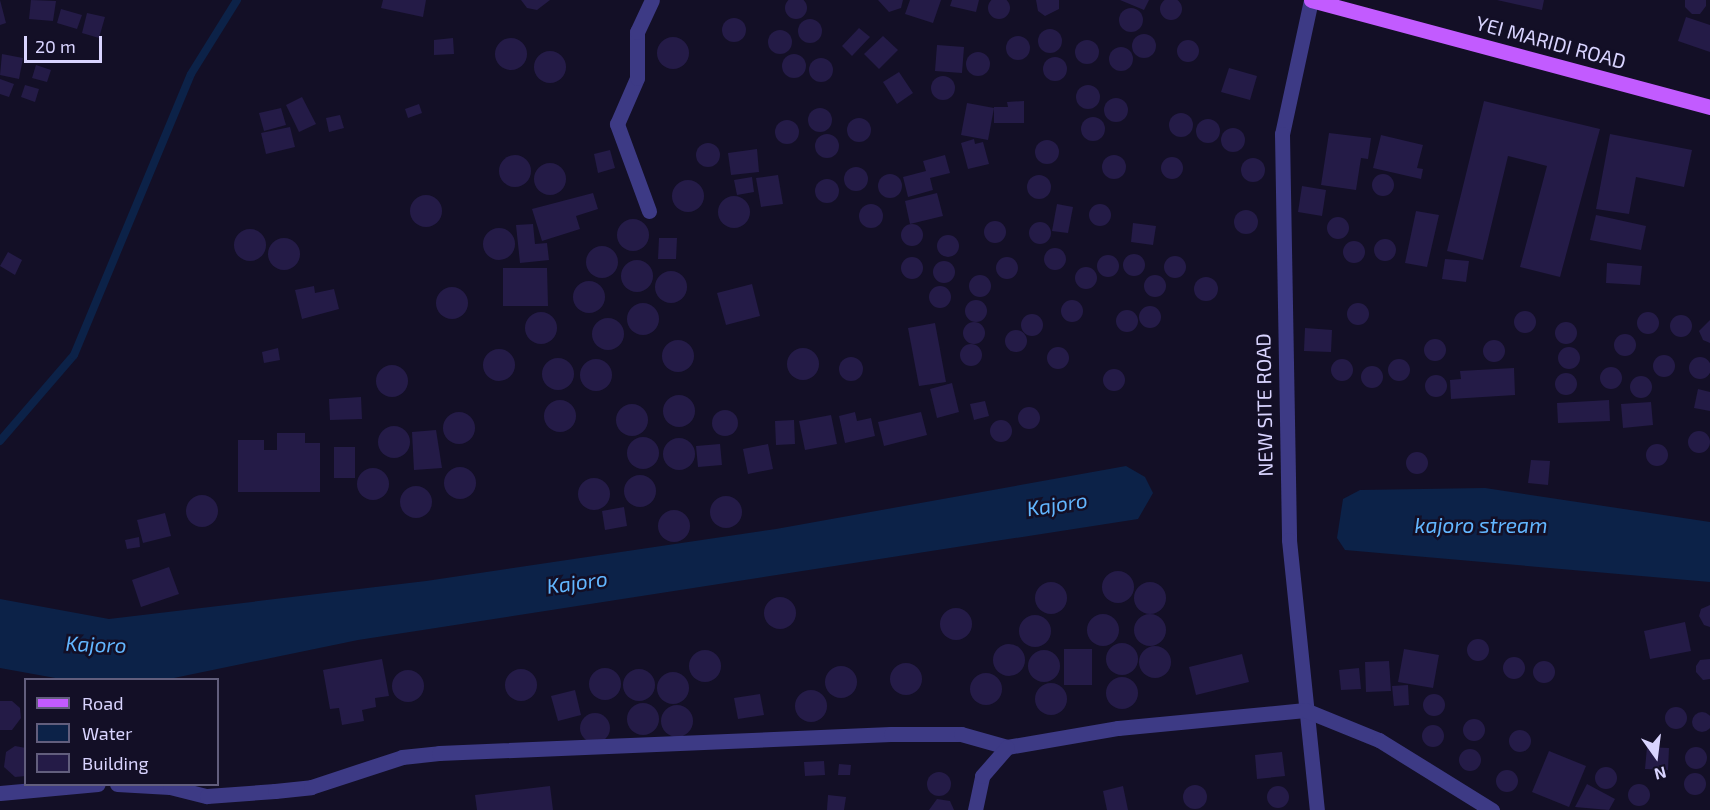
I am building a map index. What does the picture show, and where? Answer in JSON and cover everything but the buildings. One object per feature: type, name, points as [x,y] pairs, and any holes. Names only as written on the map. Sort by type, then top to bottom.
[{"type":"main road","name":"YEI MARIDI ROAD","points":[[1311,0],[1710,107]]},
{"type":"street","points":[[649,211],[617,124],[637,78],[638,32],[652,0]]},
{"type":"street","name":"NEW SITE ROAD","points":[[1311,0],[1282,134],[1289,540],[1317,810]]},
{"type":"street","points":[[152,786],[170,787],[207,796],[311,787],[402,757],[440,753],[891,734],[961,734],[1007,747],[1118,728],[1305,710],[1379,740],[1492,810]]},
{"type":"street","points":[[975,810],[982,776],[1007,747]]},
{"type":"street","points":[[0,793],[76,786]]},
{"type":"water","name":"Kajoro","points":[[1126,466],[1145,477],[1153,493],[1138,519],[358,640],[174,678],[55,678],[0,668],[0,599],[109,619],[426,581],[776,529]]},
{"type":"water","name":"kajoro stream","points":[[1485,488],[1710,522],[1710,582],[1345,550],[1337,538],[1343,499],[1360,490]]},
{"type":"waterway","points":[[0,441],[74,355],[191,74],[237,0]]}]
